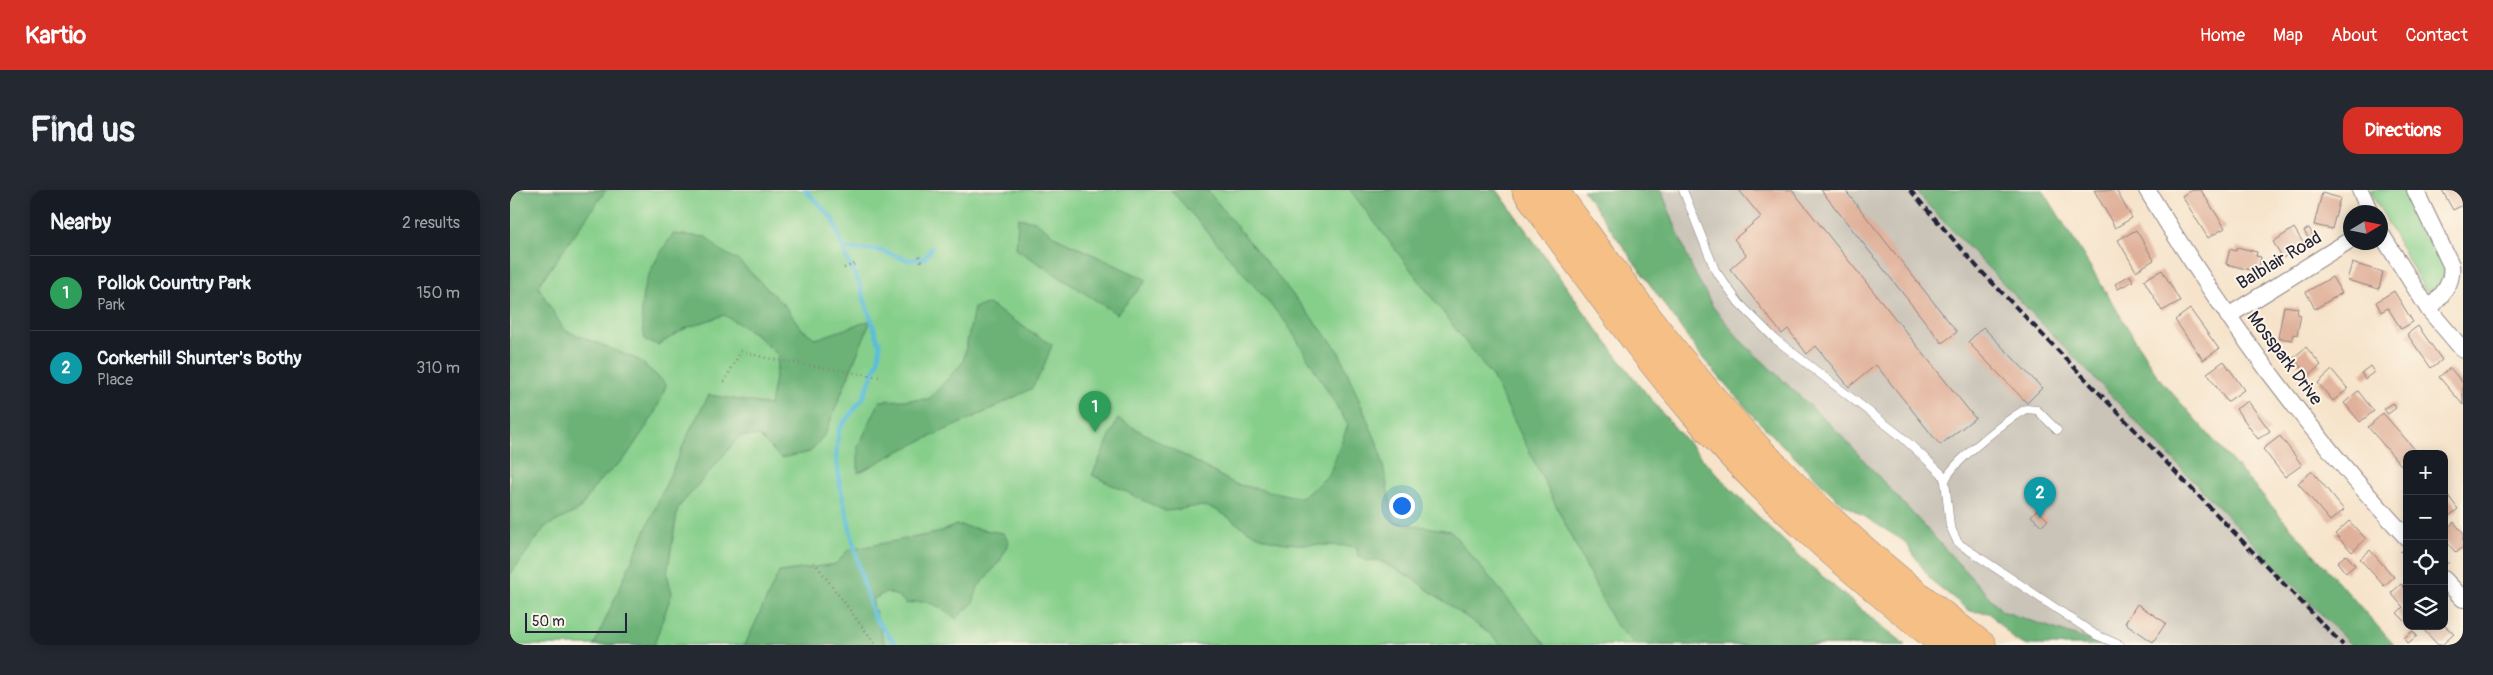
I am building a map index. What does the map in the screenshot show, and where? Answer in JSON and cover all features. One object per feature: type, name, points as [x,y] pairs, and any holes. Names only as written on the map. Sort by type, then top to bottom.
[{"type":"highway","points":[[1526,190],[1633,338],[1717,438],[1792,517],[1842,563],[1945,645]]},
{"type":"highway","points":[[1554,190],[1660,333],[1738,427],[1788,480],[1850,539],[1935,610],[1982,645]]},
{"type":"street","name":"Mosspark Drive","points":[[2147,190],[2228,316],[2304,419],[2367,495],[2403,534]]},
{"type":"street","points":[[2360,190],[2367,205]]},
{"type":"street","points":[[2416,190],[2451,265],[2452,276],[2450,284],[2429,310]]},
{"type":"street","name":"Balblair Road","points":[[2228,316],[2343,244]]},
{"type":"street","points":[[2388,245],[2429,310],[2463,350]]},
{"type":"street","points":[[2448,583],[2463,599]]},
{"type":"lane","points":[[1683,190],[1715,270],[1739,303],[1776,339],[1902,437],[1942,474],[1946,481]]},
{"type":"lane","points":[[2057,430],[2037,410],[2026,409],[1959,460],[1948,473],[1946,481],[1950,526],[1958,543],[2096,635],[2120,645]]},
{"type":"path","points":[[919,256],[921,262]]},
{"type":"path","points":[[844,268],[855,264]]},
{"type":"path","points":[[724,382],[741,351],[766,358],[879,378]]},
{"type":"path","points":[[814,562],[876,645]]},
{"type":"shaded area","points":[[1661,190],[1916,190],[1926,203],[2351,645],[2102,645],[2002,611],[1836,430],[1742,342],[1713,307],[1692,268]]},
{"type":"green space","points":[[510,190],[1497,190],[1620,360],[1691,446],[1748,507],[1809,565],[1906,645],[510,645]]},
{"type":"green space","points":[[510,190],[606,190],[538,286],[564,330],[639,360],[666,384],[652,418],[625,458],[598,482],[579,510],[545,527],[510,575]]},
{"type":"green space","points":[[1171,190],[1207,190],[1338,350],[1380,450],[1394,522],[1451,531],[1546,645],[1501,645],[1490,634],[1410,577],[1378,560],[1366,561],[1358,555],[1357,547],[1283,543],[1261,537],[1208,507],[1202,506],[1165,511],[1092,475],[1118,419],[1235,484],[1302,498],[1329,475],[1348,425],[1288,325]]},
{"type":"green space","points":[[1350,190],[1497,190],[1620,360],[1691,446],[1748,507],[1809,565],[1906,645],[1636,645],[1614,623],[1493,378]]},
{"type":"green space","points":[[1583,190],[1661,190],[1692,268],[1713,307],[1742,342],[1836,430],[2002,611],[2102,645],[2025,645],[2015,640],[1989,613],[1970,611],[1932,581],[1904,541],[1839,501],[1754,417],[1700,355]]},
{"type":"green space","points":[[1916,190],[2043,190],[2158,377],[2394,645],[2351,645],[1926,203]]},
{"type":"green space","points":[[2370,190],[2408,190],[2447,270],[2440,288],[2432,292],[2424,289],[2388,223],[2388,205],[2378,205]]},
{"type":"green space","points":[[1018,218],[1035,221],[1056,237],[1147,280],[1117,314],[1016,249]]},
{"type":"green space","points":[[673,234],[706,237],[721,251],[738,260],[784,305],[802,329],[816,339],[871,320],[825,434],[810,452],[781,458],[759,436],[740,436],[678,508],[667,574],[672,593],[654,645],[594,645],[692,426],[709,395],[770,405],[779,356],[754,333],[724,315],[686,328],[658,345],[645,340],[642,309],[646,284],[656,260]]},
{"type":"green space","points":[[988,304],[1052,345],[1042,371],[1031,389],[901,450],[858,473],[858,447],[880,401],[929,399],[963,362],[974,308]]},
{"type":"green space","points":[[956,525],[1003,533],[1009,542],[1000,561],[978,587],[973,603],[956,619],[945,610],[933,604],[914,602],[907,604],[898,596],[886,592],[872,600],[885,645],[745,645],[779,572],[836,564],[848,550],[937,533]]},
{"type":"building","points":[[1739,190],[1792,190],[1975,418],[1940,445],[1876,365],[1849,387],[1816,346],[1807,354],[1788,329],[1782,334],[1730,269],[1746,255],[1734,239],[1761,217]]},
{"type":"building","points":[[1821,190],[1845,190],[1957,332],[1942,343]]},
{"type":"building","points":[[2094,190],[2116,190],[2132,218],[2115,228]]},
{"type":"building","points":[[2191,190],[2201,190],[2225,228],[2208,238],[2182,196]]},
{"type":"building","points":[[2442,190],[2463,190],[2463,205],[2453,210]]},
{"type":"building","points":[[2322,193],[2340,198],[2332,229],[2314,225]]},
{"type":"building","points":[[2294,228],[2304,244],[2283,258],[2273,242]]},
{"type":"building","points":[[2309,228],[2315,239],[2310,241],[2304,231]]},
{"type":"building","points":[[2136,230],[2154,260],[2136,271],[2118,240]]},
{"type":"building","points":[[2237,247],[2257,252],[2256,256],[2261,257],[2258,272],[2226,264],[2230,249],[2236,251]]},
{"type":"building","points":[[2352,263],[2383,272],[2379,289],[2347,280]]},
{"type":"building","points":[[2162,270],[2180,301],[2162,311],[2144,280]]},
{"type":"building","points":[[2130,275],[2133,281],[2118,289],[2115,284]]},
{"type":"building","points":[[2332,277],[2342,293],[2315,309],[2306,292]]},
{"type":"building","points":[[2394,291],[2413,322],[2401,329],[2388,308],[2381,312],[2376,302]]},
{"type":"building","points":[[2284,306],[2298,308],[2297,314],[2301,315],[2297,335],[2293,334],[2292,340],[2278,338]]},
{"type":"building","points":[[2190,309],[2219,349],[2203,360],[2175,320]]},
{"type":"building","points":[[2418,326],[2442,360],[2431,368],[2407,334]]},
{"type":"building","points":[[1983,327],[2042,388],[2027,403],[1968,342]]},
{"type":"building","points":[[2306,347],[2321,365],[2308,376],[2293,358]]},
{"type":"building","points":[[2224,361],[2244,390],[2227,402],[2207,373]]},
{"type":"building","points":[[2370,366],[2374,372],[2365,379],[2361,373]]},
{"type":"building","points":[[2450,368],[2463,383],[2463,405],[2439,377]]},
{"type":"building","points":[[2332,370],[2348,389],[2333,401],[2318,383]]},
{"type":"building","points":[[2358,391],[2374,411],[2360,422],[2344,403]]},
{"type":"building","points":[[2248,401],[2270,431],[2258,439],[2236,409]]},
{"type":"building","points":[[2393,403],[2396,408],[2388,414],[2384,409]]},
{"type":"building","points":[[2383,413],[2415,450],[2403,450],[2403,464],[2401,465],[2368,427]]},
{"type":"building","points":[[2280,436],[2302,465],[2285,477],[2263,449]]},
{"type":"building","points":[[2312,471],[2344,510],[2330,521],[2298,483]]},
{"type":"building","points":[[2448,495],[2458,509],[2448,517]]},
{"type":"building","points":[[2037,510],[2048,520],[2042,526],[2031,516]]},
{"type":"building","points":[[2349,521],[2366,539],[2352,552],[2335,534]]},
{"type":"building","points":[[2454,522],[2463,533],[2463,547],[2456,553],[2448,544],[2448,527]]},
{"type":"building","points":[[2370,550],[2394,577],[2384,586],[2360,559]]},
{"type":"building","points":[[2346,555],[2355,565],[2346,573],[2337,562]]},
{"type":"building","points":[[2401,584],[2403,586],[2403,607],[2391,593]]},
{"type":"building","points":[[2137,604],[2166,623],[2153,642],[2125,623]]},
{"type":"building","points":[[2403,607],[2403,619],[2397,613]]},
{"type":"building","points":[[2448,629],[2454,634],[2442,645],[2438,645],[2424,630]]},
{"type":"building","points":[[2413,631],[2417,636],[2408,643],[2404,638]]},
{"type":"waterway","points":[[805,190],[833,219],[847,259],[859,283],[880,346],[878,361],[863,398],[839,429],[836,455],[840,486],[861,575],[874,617],[896,645]]},
{"type":"waterway","points":[[844,249],[879,250],[908,260],[925,258],[932,247]]},
{"type":"railway","points":[[1910,190],[1979,269],[2343,645]]},
{"type":"place","name":"Pollok Country Park","points":[[1095,432]]},
{"type":"place","name":"Corkerhill Shunter's Bothy","points":[[2040,518]]}]
